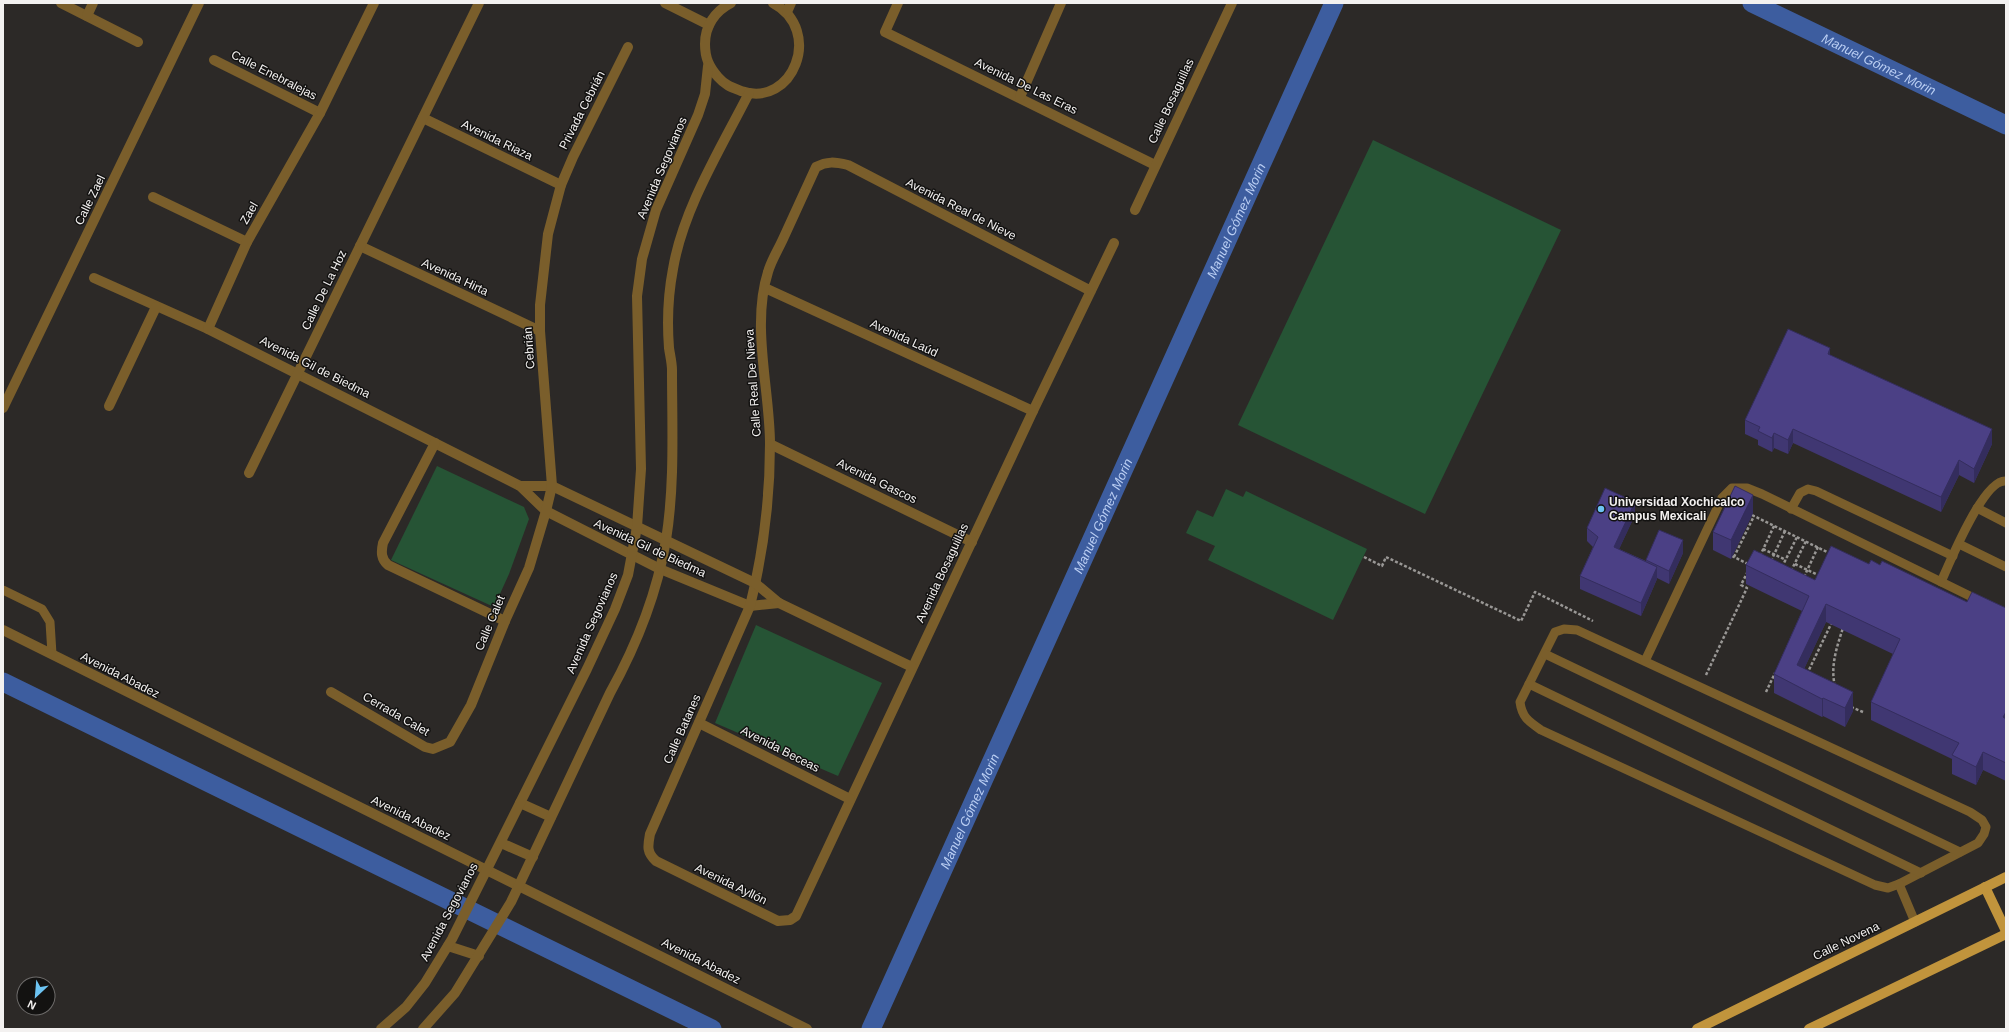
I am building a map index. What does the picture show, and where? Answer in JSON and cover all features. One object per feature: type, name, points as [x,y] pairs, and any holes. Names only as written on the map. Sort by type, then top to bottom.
[{"type":"main road","name":"Calle Novena","points":[[1697,1029],[2006,877]]},
{"type":"main road","points":[[1809,1029],[2006,933],[1986,887]]},
{"type":"street","points":[[61,3],[138,42]]},
{"type":"street","points":[[87,16],[93,3]]},
{"type":"street","name":"Calle Zael","points":[[3,408],[199,3]]},
{"type":"street","name":"Calle Enebralejas","points":[[214,60],[320,113],[374,3]]},
{"type":"street","name":"Calle De La Hoz","points":[[249,473],[479,3]]},
{"type":"street","points":[[665,3],[709,25],[715,15],[731,3]]},
{"type":"street","points":[[708,66],[725,85],[749,93],[763,92],[777,87],[788,78],[796,66],[800,52],[799,38],[795,24],[787,12],[773,3]]},
{"type":"street","points":[[787,12],[791,3]]},
{"type":"street","name":"Avenida De Las Eras","points":[[898,3],[885,32],[1020,97],[1155,165]]},
{"type":"street","points":[[1020,97],[1061,3]]},
{"type":"street","name":"Calle Bosaguillas","points":[[1135,210],[1232,3]]},
{"type":"street","name":"Avenida Segovianos","points":[[381,1029],[406,1007],[450,942],[501,842],[615,609],[633,556],[637,527],[641,469],[637,296],[642,259],[656,210],[706,94],[708,66],[705,52],[705,38],[709,25]]},
{"type":"street","name":"Privada Cebrián","points":[[561,185],[573,157],[628,47]]},
{"type":"street","points":[[423,1029],[455,993],[511,902],[642,627],[660,569],[666,540],[672,481],[672,368],[669,349],[668,300],[673,268],[681,237],[692,208],[749,93]]},
{"type":"street","name":"Zael","points":[[208,329],[247,242],[320,113]]},
{"type":"street","name":"Avenida Riaza","points":[[422,118],[561,185]]},
{"type":"street","name":"Avenida Real de Nieve","points":[[816,167],[824,163],[836,162],[848,165],[1092,291]]},
{"type":"street","name":"Calle Real De Nieva","points":[[750,606],[762,555],[770,444],[765,389],[762,310],[765,288],[768,272],[816,167]]},
{"type":"street","name":"Cebrián","points":[[546,511],[552,486],[540,332],[540,305],[548,234],[561,185]]},
{"type":"street","points":[[153,197],[247,242]]},
{"type":"street","name":"Avenida Bosaguillas","points":[[796,916],[912,667],[1114,243]]},
{"type":"street","name":"Avenida Hirta","points":[[360,246],[540,332]]},
{"type":"street","name":"Avenida Gil de Biedma","points":[[94,278],[208,329],[520,486],[546,511],[660,569],[750,606],[779,603]]},
{"type":"street","name":"Avenida Laúd","points":[[765,288],[1033,411]]},
{"type":"street","points":[[110,406],[156,307]]},
{"type":"street","points":[[435,443],[383,543],[382,550],[384,561],[388,565],[505,621]]},
{"type":"street","name":"Avenida Gascos","points":[[770,444],[972,542]]},
{"type":"street","name":"Avenida Gil de Biedma","points":[[520,486],[552,486],[755,583],[779,603],[912,667]]},
{"type":"street","name":"Calle Calet","points":[[450,742],[471,704],[505,621],[529,568],[546,511]]},
{"type":"street","name":"Calle Batanes","points":[[656,861],[649,855],[647,846],[650,834],[750,606]]},
{"type":"street","name":"Avenida Abadez","points":[[3,630],[520,885],[807,1029]]},
{"type":"street","name":"Cerrada Calet","points":[[331,692],[425,747],[433,749],[450,742]]},
{"type":"street","name":"Avenida Beceas","points":[[699,723],[850,799]]},
{"type":"street","points":[[520,802],[551,817]]},
{"type":"street","points":[[501,842],[533,857]]},
{"type":"street","name":"Avenida Ayllón","points":[[656,861],[778,921],[790,920],[796,916]]},
{"type":"street","points":[[450,942],[480,953]]},
{"type":"lane","points":[[1941,582],[1977,508],[1994,485],[2006,481]]},
{"type":"lane","points":[[1645,661],[1722,498],[1732,488],[1747,488],[1986,605]]},
{"type":"lane","points":[[1790,509],[1800,494],[1808,489],[1953,556]]},
{"type":"lane","points":[[1977,508],[2006,522]]},
{"type":"lane","points":[[1959,544],[2006,567]]},
{"type":"lane","points":[[3,590],[42,609],[50,622],[52,654]]},
{"type":"lane","points":[[1564,628],[1577,630],[1645,661],[1970,812],[1982,820],[1986,827],[1984,834],[1978,843],[1899,884],[1888,888],[1875,885],[1541,730],[1528,721],[1521,712],[1520,702],[1555,632],[1564,628]]},
{"type":"lane","points":[[1545,654],[1960,852]]},
{"type":"lane","points":[[1529,684],[1921,873]]},
{"type":"lane","points":[[1899,884],[1915,922]]},
{"type":"path","points":[[1754,567],[1733,557],[1753,515],[1832,554],[1830,560]]},
{"type":"path","points":[[1757,561],[1774,526]]},
{"type":"path","points":[[1768,566],[1785,531]]},
{"type":"path","points":[[1780,572],[1797,537]]},
{"type":"path","points":[[1789,576],[1806,541]]},
{"type":"path","points":[[1802,582],[1818,547]]},
{"type":"path","points":[[1763,549],[1786,560]]},
{"type":"path","points":[[1364,557],[1382,566],[1386,557],[1521,621],[1535,592],[1597,623]]},
{"type":"path","points":[[1795,564],[1822,577]]},
{"type":"path","points":[[1706,675],[1746,588],[1741,585],[1751,565]]},
{"type":"path","points":[[1819,583],[1824,571]]},
{"type":"path","points":[[1806,676],[1832,621]]},
{"type":"path","points":[[1837,694],[1833,679],[1836,647],[1846,621]]},
{"type":"path","points":[[1766,692],[1776,670]]},
{"type":"path","points":[[1845,704],[1863,712]]},
{"type":"green space","points":[[1373,140],[1561,230],[1425,514],[1238,425]]},
{"type":"green space","points":[[437,466],[524,507],[529,519],[509,574],[494,607],[391,560]]},
{"type":"green space","points":[[1226,489],[1243,497],[1246,491],[1367,549],[1333,620],[1208,560],[1215,546],[1186,533],[1197,510],[1213,517]]},
{"type":"green space","points":[[756,625],[882,683],[838,776],[715,723]]},
{"type":"building","points":[[1788,329],[1830,348],[1828,354],[1992,429],[1974,469],[1959,460],[1941,497],[1793,429],[1788,440],[1774,433],[1772,438],[1758,431],[1760,427],[1745,420]]},
{"type":"building","points":[[1735,486],[1753,495],[1731,540],[1713,532]]},
{"type":"building","points":[[1605,488],[1635,502],[1614,547],[1657,567],[1641,603],[1580,576],[1598,537],[1587,528]]},
{"type":"building","points":[[1659,530],[1683,540],[1669,571],[1646,560]]},
{"type":"building","points":[[1831,546],[1869,564],[1871,560],[1880,565],[1882,561],[1967,602],[1972,592],[2006,608],[2006,712],[2003,717],[2006,719],[2006,763],[1983,752],[1976,767],[1952,755],[1959,743],[1871,702],[1900,639],[1826,604],[1797,665],[1853,692],[1845,708],[1823,698],[1822,699],[1774,674],[1809,596],[1746,565],[1754,550],[1815,580]]},
{"type":"waterway","name":"Manuel Gómez Morin","points":[[871,1029],[1334,3]]},
{"type":"waterway","name":"Manuel Gómez Morin","points":[[1752,3],[2006,125]]},
{"type":"waterway","points":[[3,682],[712,1029]]},
{"type":"place","name":"Universidad Xochicalco Campus Mexicali","points":[[1601,509]]}]
